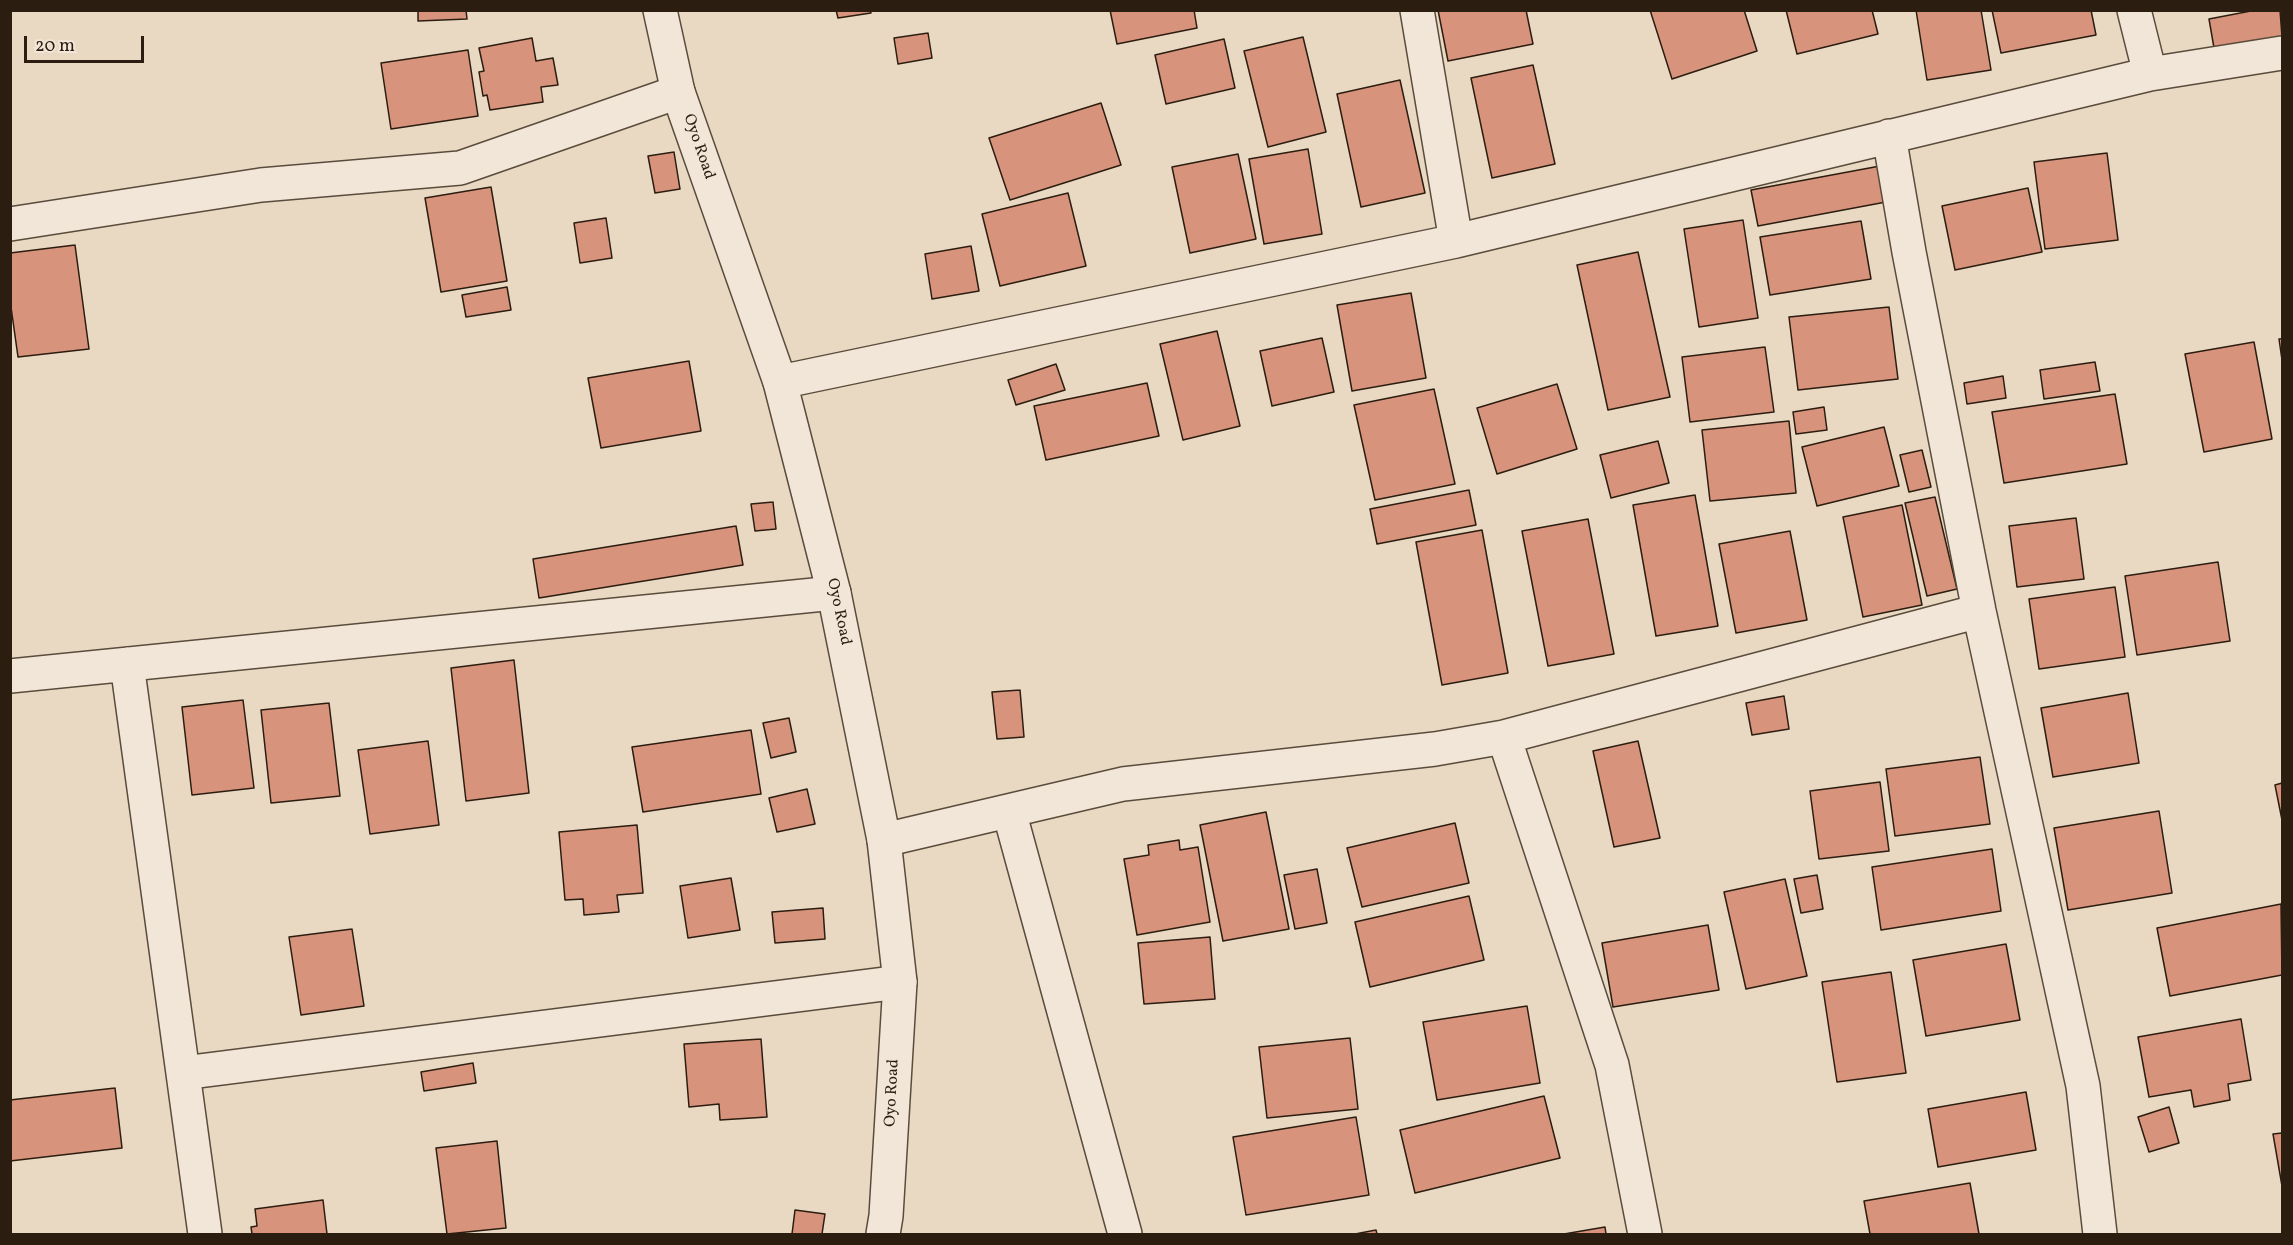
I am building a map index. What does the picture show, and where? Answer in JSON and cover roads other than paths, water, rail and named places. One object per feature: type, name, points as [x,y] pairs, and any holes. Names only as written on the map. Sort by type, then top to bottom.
[{"type":"street","name":"Oyo Road","points":[[660,10],[678,92],[780,382],[834,593],[884,840],[900,982],[883,1234]]},
{"type":"street","points":[[1417,10],[1456,241]]},
{"type":"street","points":[[2134,10],[2150,74]]},
{"type":"street","points":[[780,382],[1456,241],[2150,74],[2283,53]]},
{"type":"street","points":[[10,224],[261,185],[460,168],[678,92]]},
{"type":"street","points":[[1889,135],[1909,252],[1979,611],[2083,1086],[2100,1234]]},
{"type":"street","points":[[10,676],[834,593]]},
{"type":"street","points":[[884,840],[1123,784],[1435,749],[1504,738],[1979,611]]},
{"type":"street","points":[[127,664],[205,1234]]},
{"type":"street","points":[[1504,738],[1612,1065],[1645,1234]]},
{"type":"street","points":[[1009,811],[1125,1234]]},
{"type":"street","points":[[183,1073],[900,982]]}]
